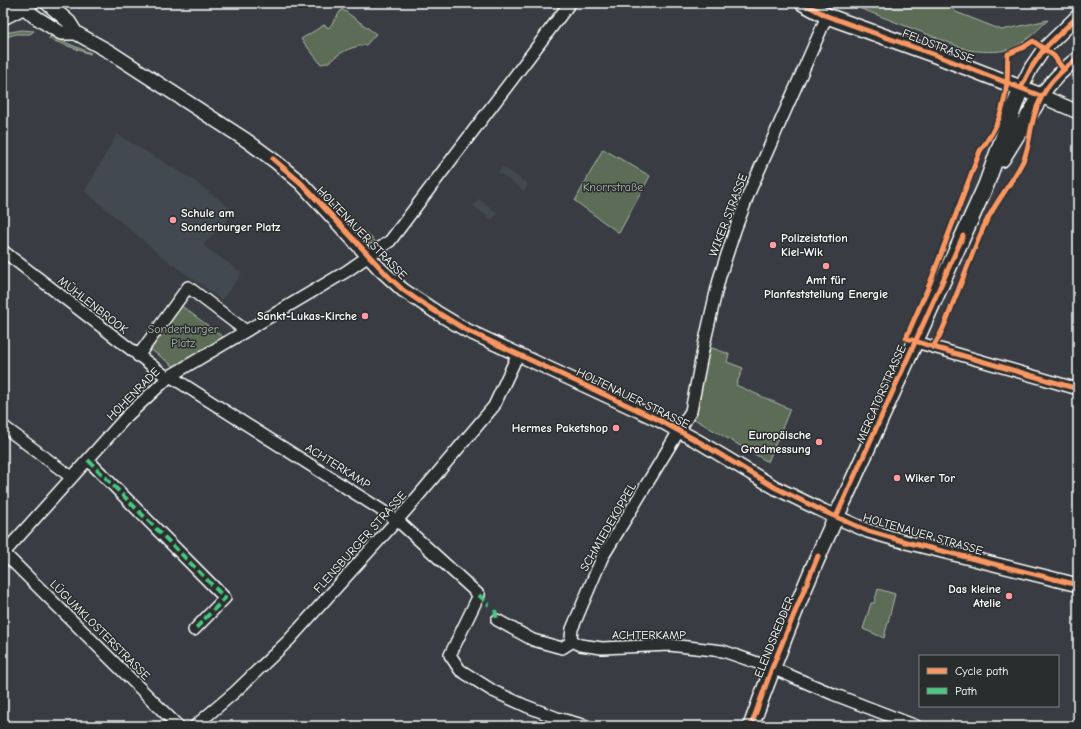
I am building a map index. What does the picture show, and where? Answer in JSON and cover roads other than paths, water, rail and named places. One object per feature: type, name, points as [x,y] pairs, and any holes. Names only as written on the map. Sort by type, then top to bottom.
[{"type":"main road","name":"FELDSTRASSE","points":[[804,3],[826,16],[938,56],[1041,96]]},
{"type":"main road","points":[[3,17],[24,4]]},
{"type":"main road","name":"MERCATORSTRASSE","points":[[836,516],[986,185],[1021,88]]},
{"type":"main road","name":"MERCATORSTRASSE","points":[[986,185],[1041,96]]},
{"type":"main road","name":"ELENDSREDDER","points":[[751,726],[772,668],[822,546],[836,516]]},
{"type":"street","name":"HOLTENAUER STRASSE","points":[[47,3],[65,18],[76,33],[110,52],[214,118],[276,162],[301,183],[368,257],[403,290],[424,305],[466,330],[652,416],[776,488],[868,531],[1078,585]]},
{"type":"street","points":[[368,257],[390,241],[570,3]]},
{"type":"street","name":"HOLTENAUER STRASSE","points":[[24,4],[48,26],[61,33],[76,33]]},
{"type":"street","name":"WIKER STRASSE","points":[[680,431],[691,411],[716,292],[735,230],[749,193],[826,16]]},
{"type":"street","points":[[1021,88],[1031,68],[1044,49],[1078,16]]},
{"type":"street","points":[[1041,96],[1063,69],[1078,58]]},
{"type":"street","name":"FELDSTRASSE","points":[[1041,96],[1078,112]]},
{"type":"street","name":"MÜHLENBROOK","points":[[3,251],[138,356],[169,377]]},
{"type":"street","name":"HOHENRADE","points":[[3,554],[71,477],[144,399],[169,377],[368,257]]},
{"type":"street","points":[[138,356],[188,287],[246,331]]},
{"type":"street","points":[[916,342],[1078,389]]},
{"type":"street","name":"FLENSBURGER STRASSE","points":[[195,726],[235,692],[288,640],[397,520],[494,406],[518,354]]},
{"type":"street","name":"ACHTERKAMP","points":[[169,377],[397,520],[479,595],[450,654],[460,670],[493,691],[526,706],[557,718],[587,726]]},
{"type":"street","points":[[3,426],[71,477]]},
{"type":"street","name":"SCHMIEDEKOPPEL","points":[[573,641],[571,637],[572,629],[602,558],[680,431]]},
{"type":"street","points":[[88,460],[225,598],[194,630]]},
{"type":"street","name":"LÜGUMKLOSTERSTRASSE","points":[[3,554],[178,726]]},
{"type":"street","points":[[497,620],[534,640],[562,648],[573,641]]},
{"type":"street","name":"ACHTERKAMP","points":[[573,641],[580,645],[602,648],[668,645],[724,651],[772,668],[833,694],[916,726]]},
{"type":"place","name":"Schule am Sonderburger Platz","points":[[173,220]]},
{"type":"place","name":"Polizeistation Kiel-Wik","points":[[773,245]]},
{"type":"place","name":"Amt für Planfeststellung Energie","points":[[826,266]]},
{"type":"place","name":"Sankt-Lukas-Kirche","points":[[365,316]]},
{"type":"place","name":"Hermes Paketshop","points":[[616,428]]},
{"type":"place","name":"Europäische Gradmessung","points":[[819,442]]},
{"type":"place","name":"Wiker Tor","points":[[897,478]]},
{"type":"place","name":"Das kleine Atelie","points":[[1009,596]]},
{"type":"park label","name":"Knorrstraße","points":[[613,187]]},
{"type":"park label","name":"Sonderburger Platz","points":[[183,336]]}]
